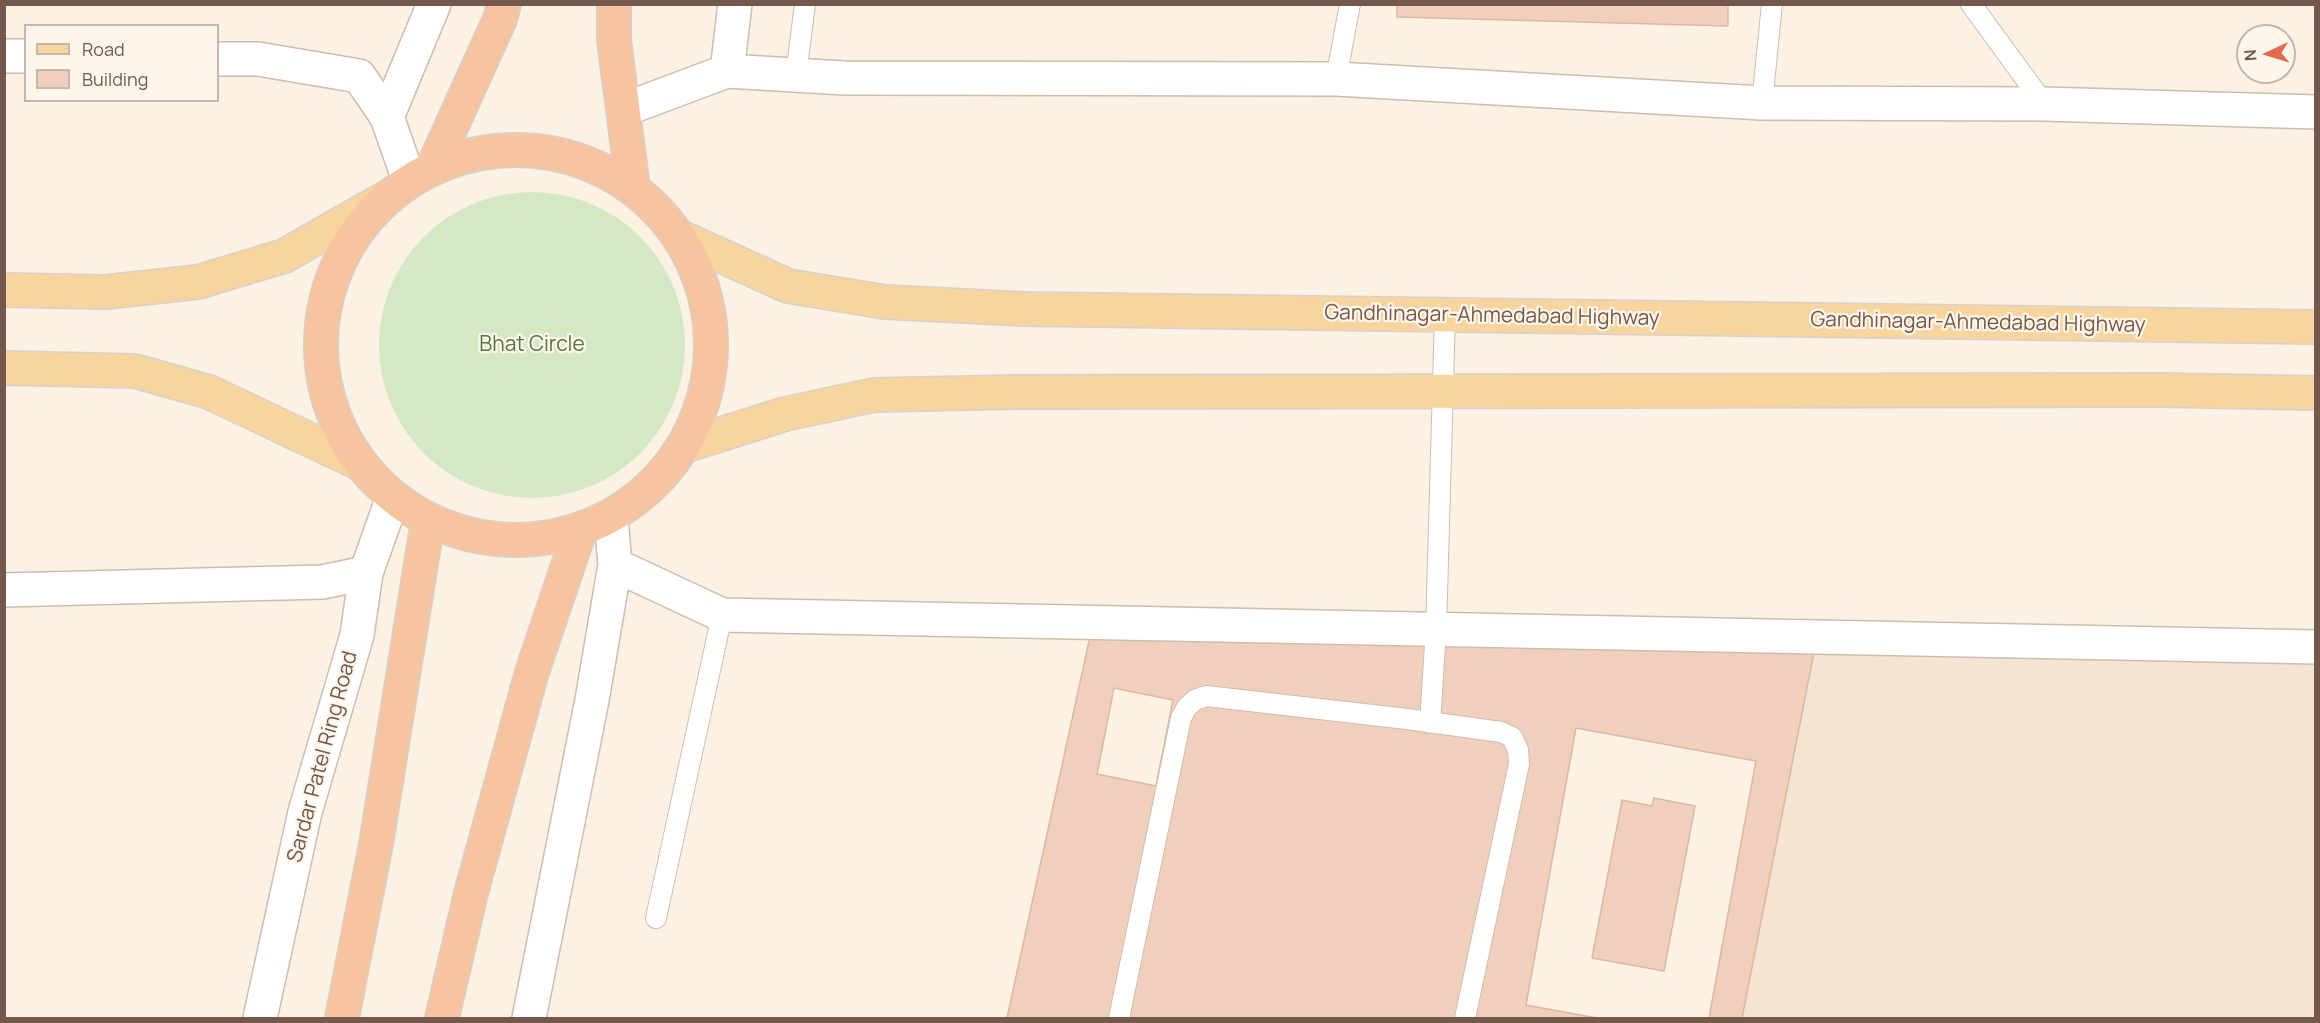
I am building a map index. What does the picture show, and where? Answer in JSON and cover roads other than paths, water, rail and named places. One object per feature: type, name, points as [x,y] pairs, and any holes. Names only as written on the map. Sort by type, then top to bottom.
[{"type":"highway","points":[[410,181],[484,151],[536,149],[588,161],[633,188],[680,237],[703,287],[712,341],[705,395],[684,446],[652,486],[611,517],[580,530],[529,541],[477,537],[428,520],[393,497],[361,464],[333,412],[321,355],[327,296],[350,242],[410,181],[500,18],[504,4]]},
{"type":"highway","points":[[614,4],[614,40],[633,188]]},
{"type":"highway","points":[[342,1018],[376,844],[428,520]]},
{"type":"highway","points":[[442,1018],[471,893],[531,672],[580,530]]},
{"type":"main road","points":[[4,290],[106,292],[198,282],[284,256],[410,181]]},
{"type":"main road","name":"Gandhinagar-Ahmedabad Highway","points":[[680,237],[788,286],[885,302],[1024,309],[2316,327]]},
{"type":"main road","points":[[4,368],[145,374],[209,392],[361,464]]},
{"type":"main road","points":[[684,446],[785,414],[874,395],[1016,392],[2161,390],[2316,393]]},
{"type":"street","points":[[387,117],[434,4]]},
{"type":"street","points":[[727,71],[735,4]]},
{"type":"street","points":[[4,56],[24,56]]},
{"type":"street","points":[[219,59],[258,59],[359,76],[387,117],[410,181]]},
{"type":"street","points":[[623,110],[727,71],[856,78],[1336,79],[1762,103],[2044,104],[2316,112]]},
{"type":"street","name":"Sardar Patel Ring Road","points":[[260,1018],[305,812],[357,635],[366,573],[393,497]]},
{"type":"street","points":[[529,1018],[592,700],[615,565],[611,517]]},
{"type":"street","points":[[615,565],[722,615],[2316,647]]},
{"type":"street","points":[[4,590],[322,582],[366,573]]},
{"type":"lane","points":[[796,75],[805,4]]},
{"type":"lane","points":[[1336,79],[1350,4]]},
{"type":"lane","points":[[1762,103],[1772,4]]},
{"type":"lane","points":[[1971,4],[2044,104]]},
{"type":"lane","points":[[1430,723],[1436,630],[1445,315]]},
{"type":"lane","points":[[656,918],[722,615]]},
{"type":"lane","points":[[1119,1018],[1181,718],[1187,707],[1195,700],[1206,696],[1501,732],[1512,738],[1518,750],[1519,764],[1465,1018]]},
{"type":"park label","name":"Bhat Circle","points":[[532,345]]}]
